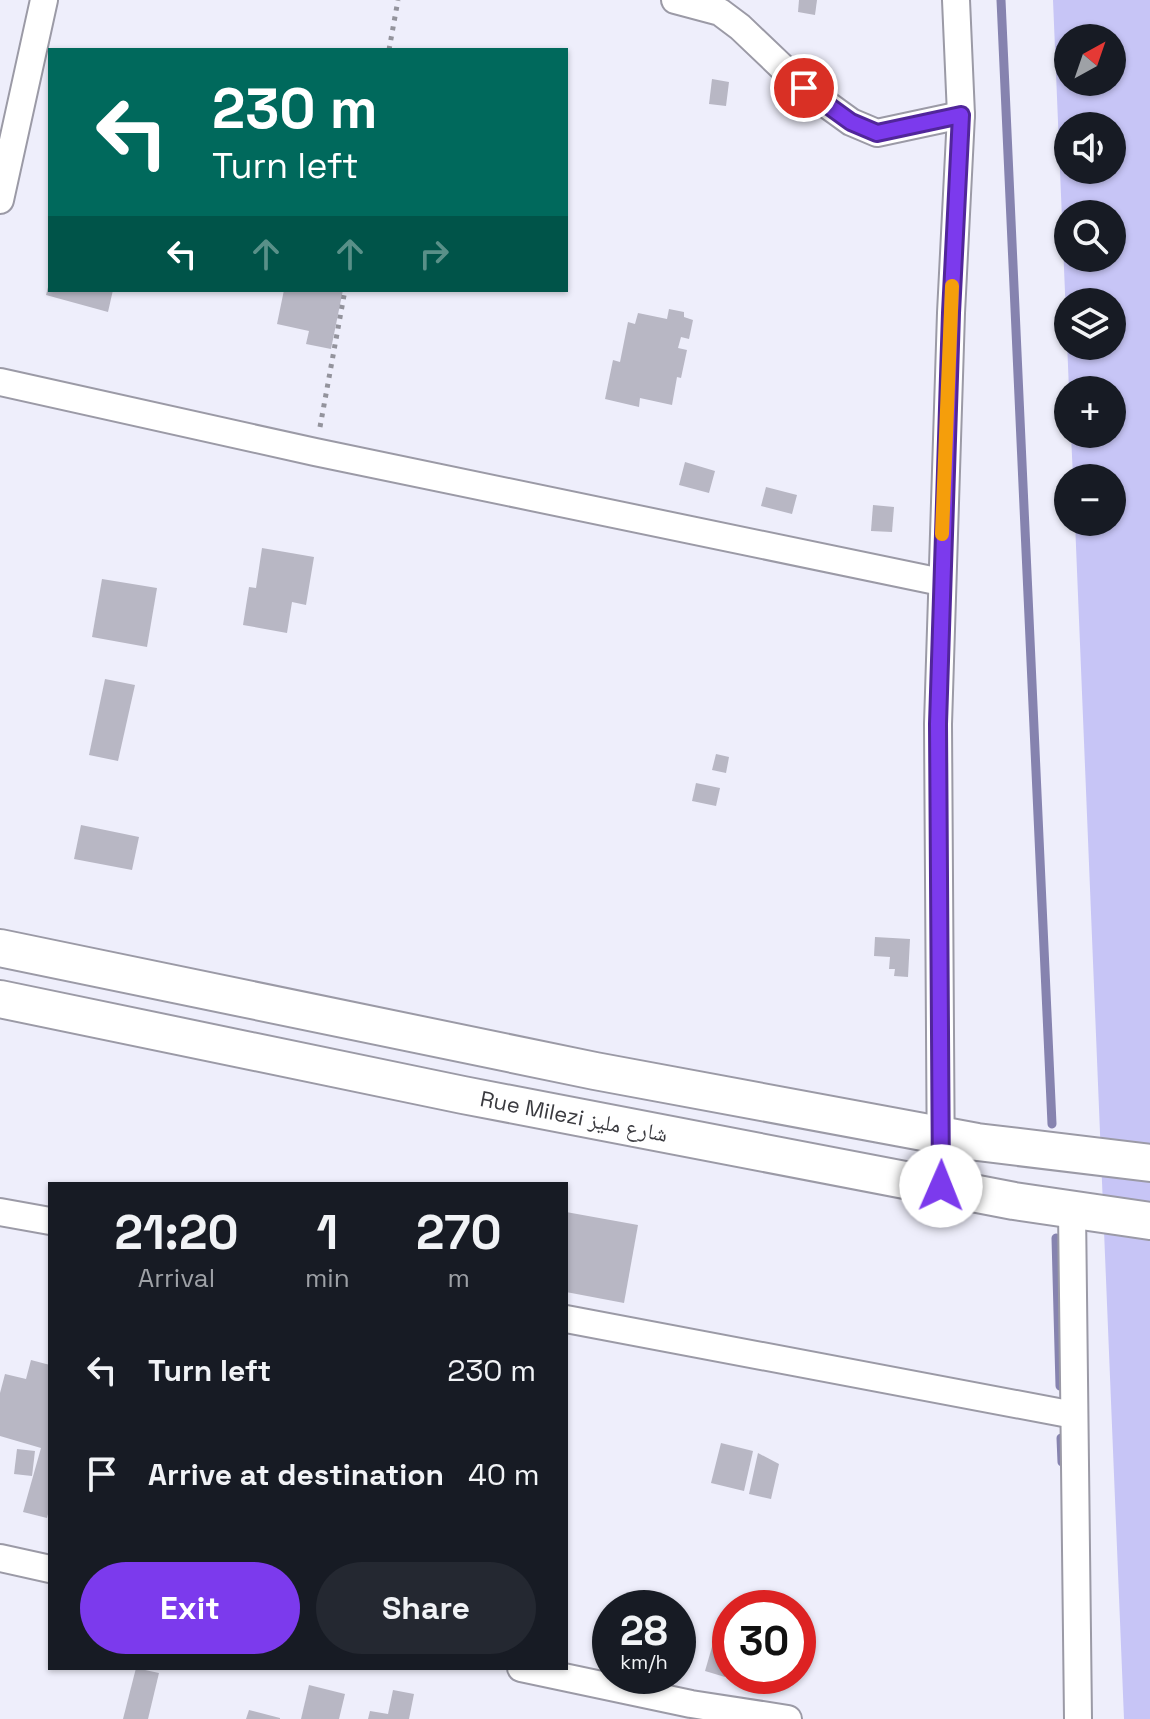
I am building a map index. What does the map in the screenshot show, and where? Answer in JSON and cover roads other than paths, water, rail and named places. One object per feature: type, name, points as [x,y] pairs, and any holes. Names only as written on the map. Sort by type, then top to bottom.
[{"type":"street","points":[[0,200],[44,0]]},
{"type":"street","points":[[675,0],[720,12],[804,88],[851,122],[877,133],[961,115]]},
{"type":"street","points":[[941,1186],[938,724],[961,115],[956,0]]},
{"type":"street","points":[[0,382],[315,452],[941,582]]},
{"type":"street","points":[[0,948],[595,1071],[942,1136],[1150,1163]]},
{"type":"street","name":"Rue Milezi شارع مليز","points":[[0,999],[463,1095],[941,1186],[1150,1221]]},
{"type":"street","points":[[1072,1210],[1078,1719]]},
{"type":"street","points":[[0,1212],[48,1221]]},
{"type":"street","points":[[568,1319],[1074,1415]]},
{"type":"street","points":[[0,1558],[48,1569]]},
{"type":"street","points":[[530,1670],[691,1704],[788,1719]]},
{"type":"waterway","points":[[1001,0],[1052,1124]]},
{"type":"waterway","points":[[1056,1238],[1060,1386]]},
{"type":"waterway","points":[[1061,1438],[1062,1462]]}]
